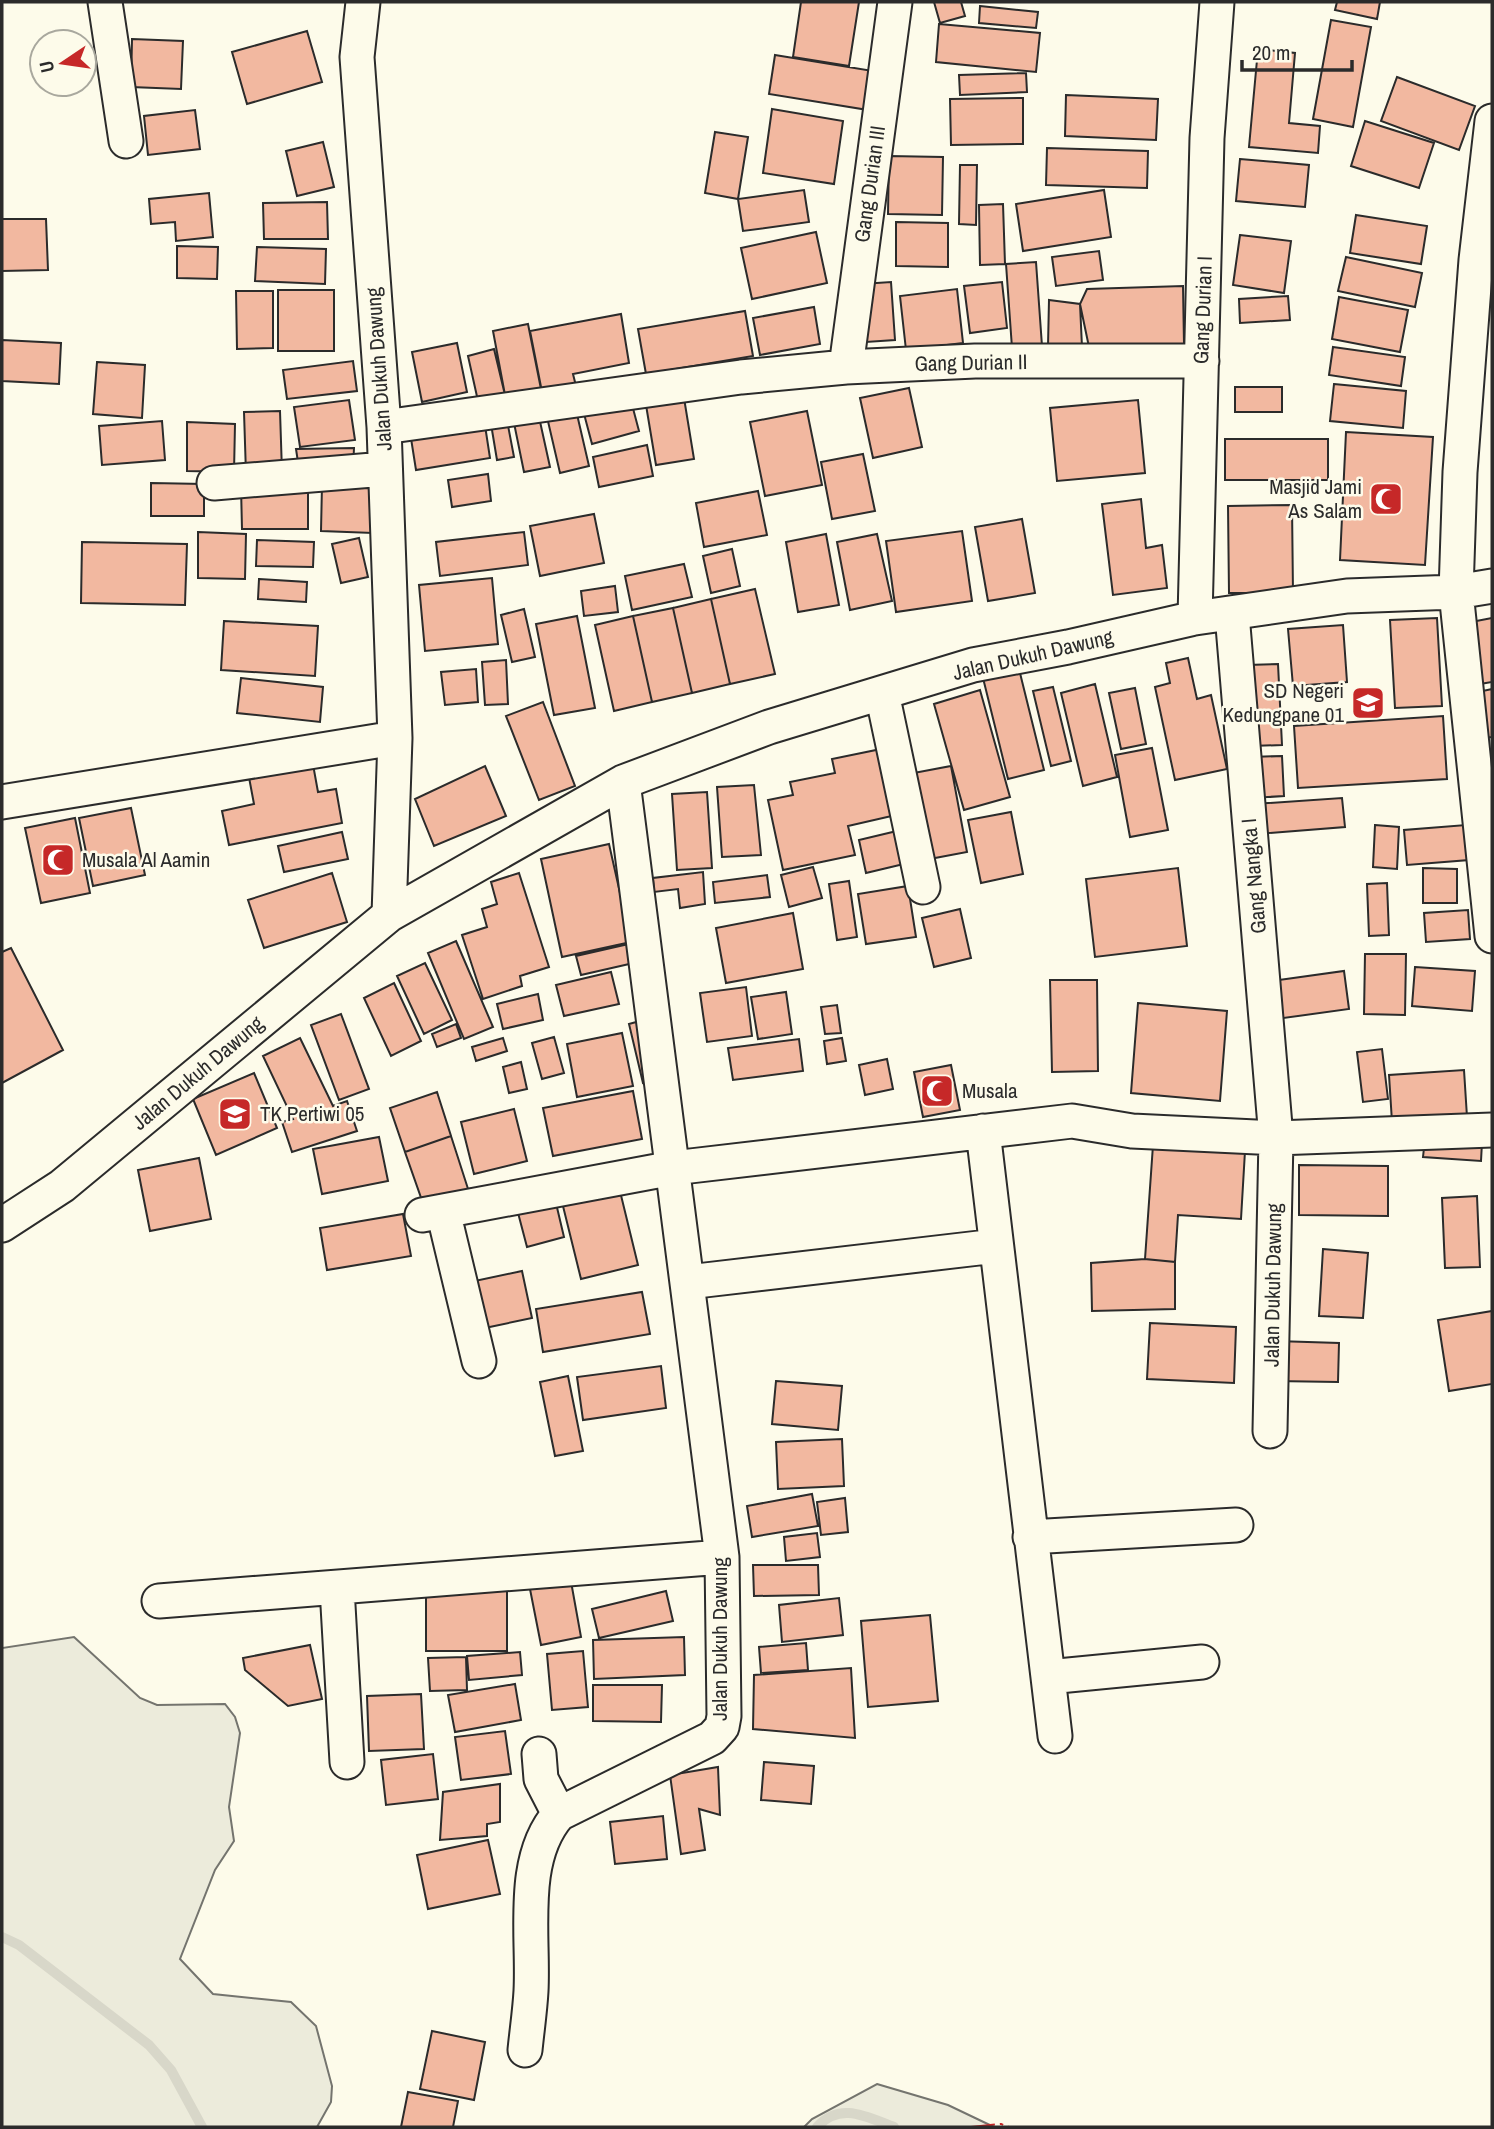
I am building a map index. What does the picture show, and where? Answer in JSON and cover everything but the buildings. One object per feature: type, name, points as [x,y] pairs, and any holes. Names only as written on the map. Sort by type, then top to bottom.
[{"type":"street","points":[[105,2],[126,141]]},
{"type":"street","name":"Jalan Dukuh Dawung","points":[[363,2],[357,57],[384,426],[395,738],[389,915]]},
{"type":"street","name":"Gang Durian III","points":[[846,367],[895,2]]},
{"type":"street","name":"Gang Durian I","points":[[1195,618],[1208,138],[1217,2]]},
{"type":"street","points":[[1492,121],[1476,260],[1461,459],[1456,592],[1486,824],[1492,936]]},
{"type":"street","name":"Gang Durian II","points":[[384,426],[741,377],[846,367],[975,362],[1202,361]]},
{"type":"street","points":[[214,483],[385,469]]},
{"type":"street","name":"Jalan Dukuh Dawung","points":[[2,1225],[62,1186],[389,915],[624,782],[769,727],[973,665],[1195,618],[1347,596],[1456,592],[1492,586]]},
{"type":"street","name":"Gang Nangka I","points":[[1232,614],[1276,1138]]},
{"type":"street","points":[[882,693],[923,887]]},
{"type":"street","points":[[2,802],[395,738]]},
{"type":"street","name":"Jalan Dukuh Dawung","points":[[559,1814],[718,1734],[724,1716],[722,1557],[624,782]]},
{"type":"street","points":[[478,1361],[432,1213],[673,1168],[1072,1121],[1132,1131],[1276,1138],[1492,1130]]},
{"type":"street","points":[[983,1131],[1055,1736]]},
{"type":"street","name":"Jalan Dukuh Dawung","points":[[1270,1431],[1276,1138]]},
{"type":"street","points":[[688,1282],[996,1247]]},
{"type":"street","points":[[1030,1537],[1236,1525]]},
{"type":"street","points":[[159,1601],[722,1557]]},
{"type":"street","points":[[337,1588],[347,1762]]},
{"type":"street","points":[[1048,1677],[1202,1662]]},
{"type":"street","points":[[525,2050],[531,1990],[530,1901],[542,1838],[559,1814],[542,1784],[539,1754]]},
{"type":"shaded area","points":[[74,1637],[140,1698],[157,1705],[225,1704],[235,1717],[240,1733],[229,1807],[234,1841],[215,1870],[180,1959],[213,1994],[291,2002],[316,2026],[332,2086],[331,2102],[317,2127],[2,2127],[2,1648]]},
{"type":"shaded area","points":[[877,2084],[948,2105],[994,2127],[804,2127],[812,2119]]},
{"type":"waterway","points":[[2,1937],[19,1945],[149,2045],[171,2070],[202,2127]]},
{"type":"waterway","points":[[817,2127],[826,2119],[844,2113],[864,2116],[894,2127]]},
{"type":"power","points":[[971,2127],[1001,2124],[1009,2127]]},
{"type":"place","name":"Masjid Jami As Salam","points":[[1386,499]]},
{"type":"place","name":"SD Negeri Kedungpane 01","points":[[1368,703]]},
{"type":"place","name":"Musala Al Aamin","points":[[58,860]]},
{"type":"place","name":"Musala","points":[[937,1091]]},
{"type":"place","name":"TK Pertiwi 05","points":[[235,1114]]}]
